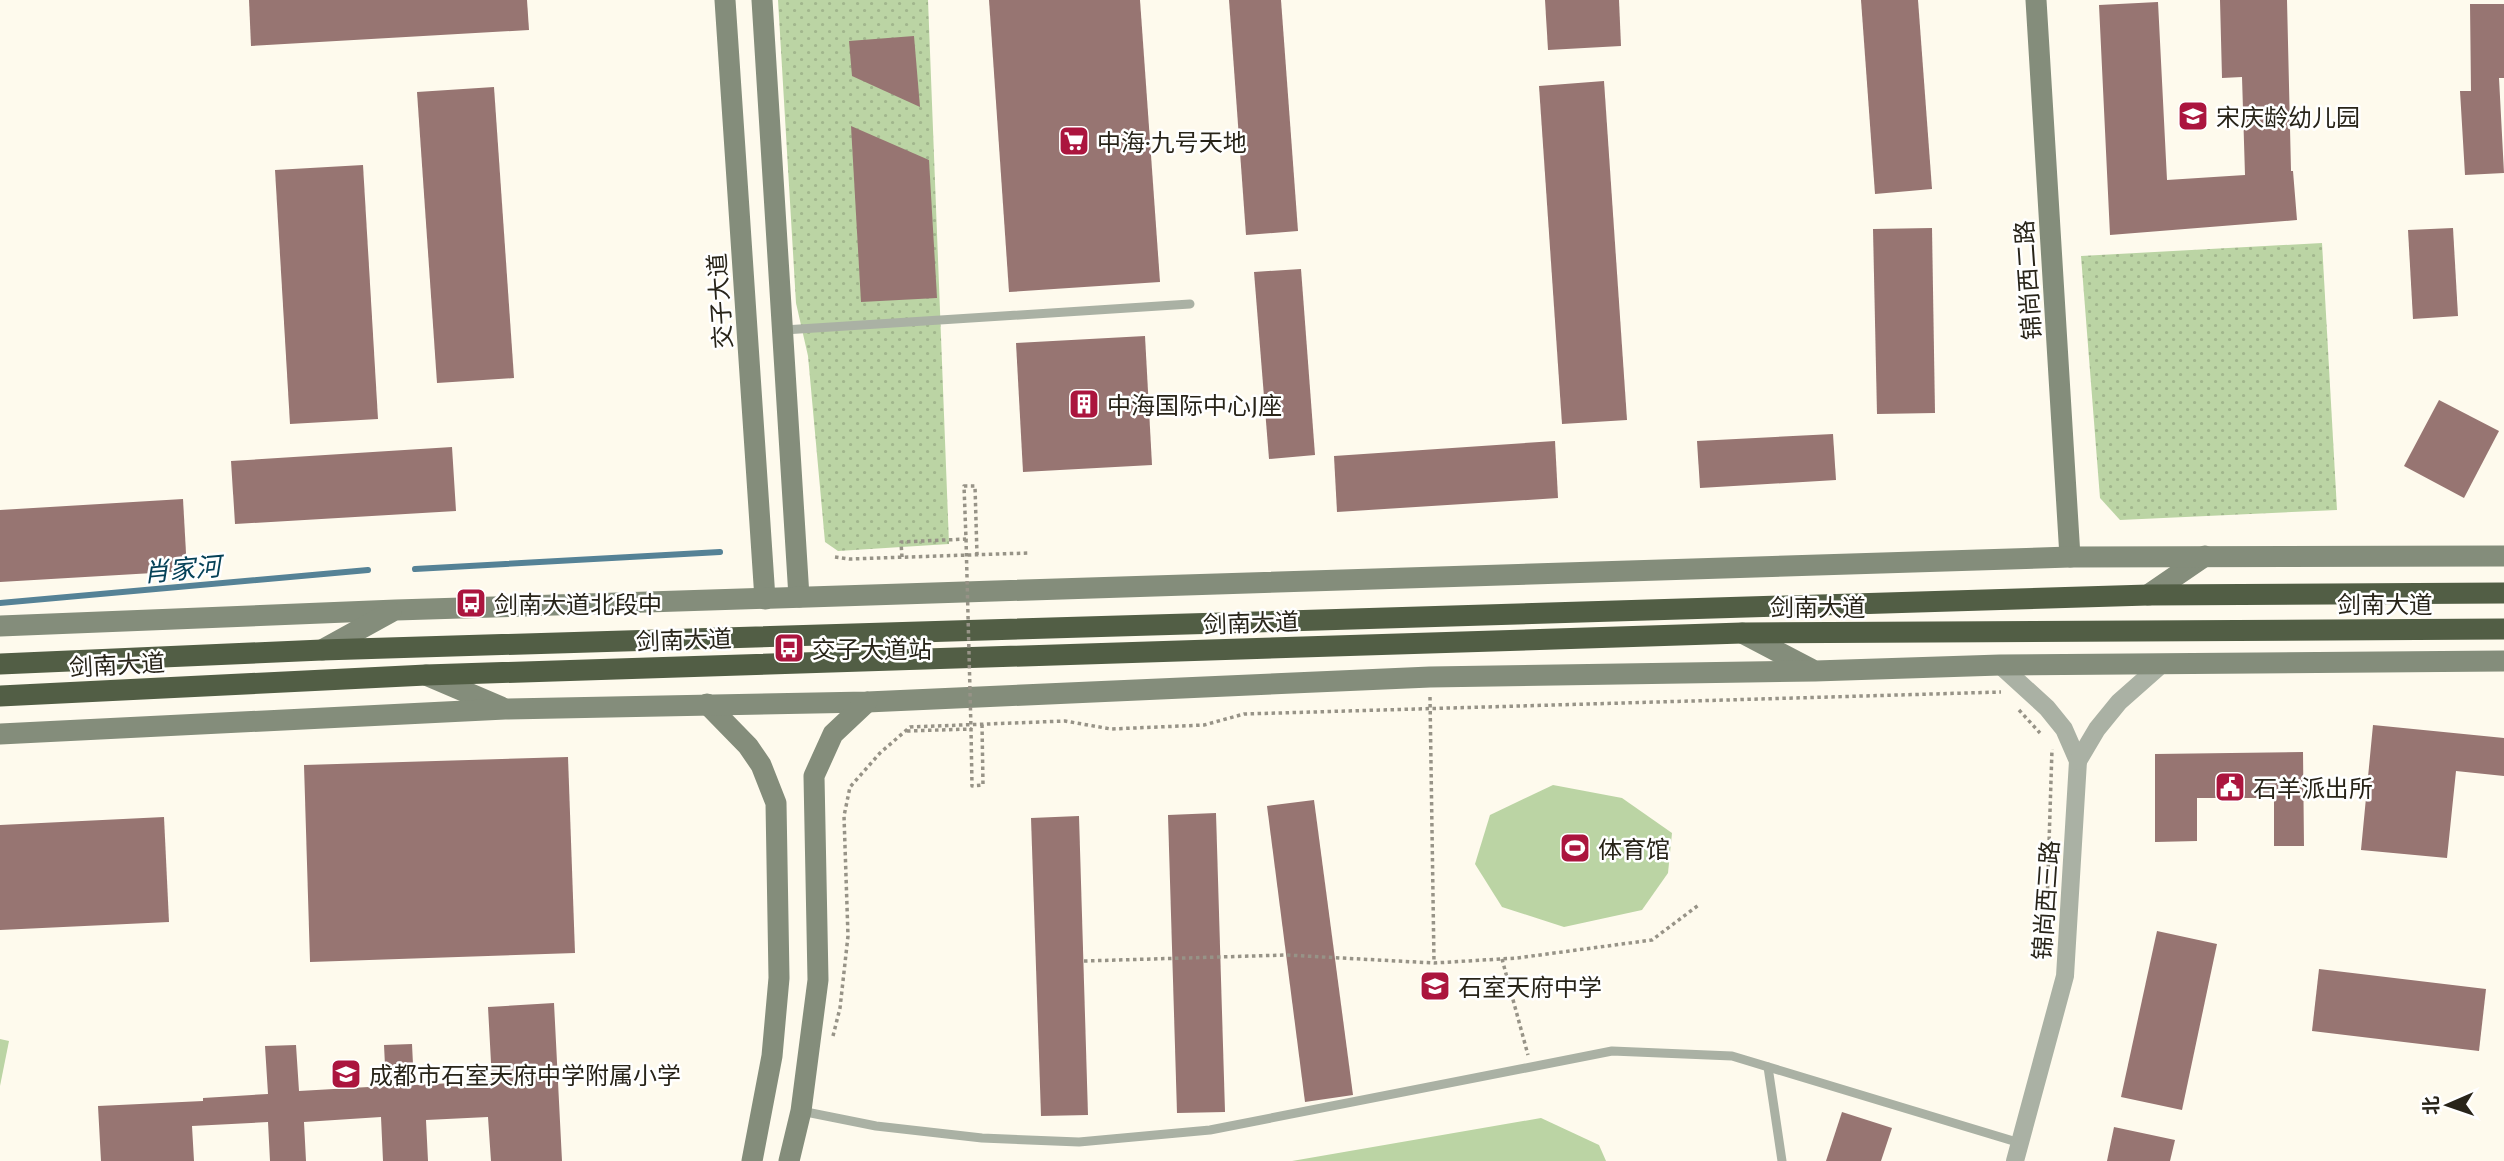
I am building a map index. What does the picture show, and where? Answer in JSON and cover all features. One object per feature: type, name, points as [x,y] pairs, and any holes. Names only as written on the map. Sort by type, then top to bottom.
[{"type":"highway","name":"剑南大道","points":[[0,664],[322,650],[2148,595],[2504,593]]},
{"type":"highway","name":"剑南大道","points":[[0,696],[426,675],[1742,633],[2504,629]]},
{"type":"main road","name":"交子大道","points":[[725,0],[765,598]]},
{"type":"main road","points":[[762,0],[799,597]]},
{"type":"main road","name":"锦尚西二路","points":[[2036,0],[2070,557]]},
{"type":"main road","points":[[2148,595],[2205,556]]},
{"type":"main road","points":[[0,626],[396,610],[2070,557],[2504,556]]},
{"type":"main road","points":[[322,650],[396,610]]},
{"type":"main road","points":[[1742,633],[1815,671]]},
{"type":"main road","points":[[0,734],[505,709],[867,702],[1430,677],[2000,666],[2504,661]]},
{"type":"main road","points":[[426,675],[505,709]]},
{"type":"main road","points":[[789,1161],[801,1111],[818,980],[814,776],[833,734],[867,702]]},
{"type":"main road","points":[[707,704],[748,746],[761,765],[776,803],[779,978],[772,1056],[752,1161]]},
{"type":"street","points":[[2078,761],[2097,729],[2119,702],[2162,664]]},
{"type":"street","name":"锦尚西三路","points":[[2000,666],[2047,708],[2064,729],[2078,761],[2065,976],[2015,1161]]},
{"type":"lane","points":[[782,330],[1190,304]]},
{"type":"lane","points":[[801,1111],[877,1126],[982,1138],[1079,1142],[1210,1130],[1612,1051],[1732,1056],[2020,1143]]},
{"type":"lane","points":[[1768,1067],[1782,1161]]},
{"type":"path","points":[[977,555],[975,486],[964,486],[972,786],[983,785],[982,724]]},
{"type":"path","points":[[902,557],[901,542],[966,538]]},
{"type":"path","points":[[835,557],[849,559],[1028,553]]},
{"type":"path","points":[[1430,677],[1434,963]]},
{"type":"path","points":[[831,1046],[840,1008],[848,936],[845,816],[850,787],[880,753],[910,727],[1065,721],[1111,729],[1204,725],[1244,714],[2001,691],[2009,700]]},
{"type":"path","points":[[2018,709],[2043,736]]},
{"type":"path","points":[[905,731],[971,729]]},
{"type":"path","points":[[2046,949],[2052,745]]},
{"type":"path","points":[[1084,961],[1286,955],[1434,963],[1502,959],[1652,940],[1700,904]]},
{"type":"path","points":[[1502,959],[1531,1067]]},
{"type":"green space","points":[[778,0],[928,0],[949,544],[838,551],[825,542],[808,356],[796,303]]},
{"type":"green space","points":[[2322,243],[2337,510],[2120,520],[2100,498],[2081,256]]},
{"type":"green space","name":"体育馆","points":[[1553,785],[1622,798],[1672,833],[1668,873],[1642,910],[1564,927],[1502,907],[1475,864],[1490,815]]},
{"type":"green space","points":[[0,1039],[9,1041],[0,1086]]},
{"type":"green space","points":[[1541,1118],[1599,1145],[1606,1161],[1292,1161]]},
{"type":"building","points":[[249,0],[527,0],[529,30],[251,46]]},
{"type":"building","name":"中海·九号天地","points":[[989,0],[1140,0],[1160,282],[1009,292]]},
{"type":"building","points":[[1229,0],[1281,0],[1298,231],[1246,235]]},
{"type":"building","points":[[1545,0],[1619,0],[1621,46],[1548,50]]},
{"type":"building","points":[[1861,0],[1918,0],[1932,189],[1875,194]]},
{"type":"building","points":[[2220,0],[2287,0],[2291,171],[2297,220],[2110,235],[2099,5],[2158,2],[2167,180],[2245,175],[2242,77],[2222,78]]},
{"type":"building","points":[[2470,4],[2504,4],[2504,78],[2499,78],[2504,173],[2465,175],[2460,91],[2471,91]]},
{"type":"building","points":[[914,36],[920,107],[852,76],[849,41]]},
{"type":"building","points":[[1604,81],[1627,420],[1562,424],[1539,86]]},
{"type":"building","points":[[494,87],[514,378],[437,383],[417,92]]},
{"type":"building","points":[[851,126],[929,160],[937,298],[861,302]]},
{"type":"building","points":[[363,165],[378,419],[290,424],[275,170]]},
{"type":"building","points":[[1932,228],[1935,413],[1877,414],[1873,229]]},
{"type":"building","points":[[2453,228],[2458,316],[2413,319],[2408,230]]},
{"type":"building","points":[[1301,269],[1315,455],[1269,459],[1254,272]]},
{"type":"building","name":"中海国际中心J座","points":[[1145,336],[1152,465],[1023,472],[1016,343]]},
{"type":"building","points":[[2439,400],[2499,431],[2464,498],[2404,466]]},
{"type":"building","points":[[1833,434],[1836,480],[1700,488],[1697,441]]},
{"type":"building","points":[[1555,441],[1558,498],[1337,512],[1334,456]]},
{"type":"building","points":[[452,447],[456,511],[235,524],[231,461]]},
{"type":"building","points":[[183,499],[187,571],[0,582],[0,510]]},
{"type":"building","points":[[2373,725],[2504,738],[2504,776],[2456,771],[2447,858],[2361,850]]},
{"type":"building","points":[[2303,752],[2304,846],[2274,846],[2274,798],[2197,798],[2197,841],[2155,842],[2155,754]]},
{"type":"building","points":[[568,757],[575,953],[310,962],[304,765]]},
{"type":"building","points":[[1314,800],[1353,1095],[1305,1102],[1267,806]]},
{"type":"building","points":[[1216,813],[1225,1112],[1177,1113],[1168,815]]},
{"type":"building","points":[[1079,816],[1088,1115],[1041,1116],[1031,818]]},
{"type":"building","points":[[164,817],[169,922],[0,930],[0,825]]},
{"type":"building","points":[[2157,931],[2217,944],[2182,1110],[2121,1097]]},
{"type":"building","points":[[2319,969],[2486,989],[2479,1051],[2312,1031]]},
{"type":"building","points":[[554,1003],[562,1161],[491,1161],[488,1117],[426,1120],[428,1161],[383,1161],[381,1117],[304,1122],[306,1161],[270,1161],[268,1122],[192,1126],[194,1161],[101,1161],[98,1106],[203,1101],[203,1098],[268,1094],[265,1046],[296,1045],[299,1091],[386,1086],[384,1045],[412,1044],[414,1085],[492,1081],[488,1007]]},
{"type":"building","points":[[1842,1112],[1892,1128],[1881,1161],[1826,1161]]},
{"type":"building","points":[[2114,1127],[2175,1140],[2170,1161],[2107,1161]]},
{"type":"waterway","name":"肖家河","points":[[415,569],[720,552]]},
{"type":"waterway","name":"肖家河","points":[[0,603],[368,570]]},
{"type":"place","name":"宋庆龄幼儿园","points":[[2193,116]]},
{"type":"place","name":"中海·九号天地","points":[[1074,141]]},
{"type":"place","name":"中海国际中心J座","points":[[1084,404]]},
{"type":"place","name":"剑南大道北段中","points":[[471,603]]},
{"type":"place","name":"交子大道站","points":[[789,648]]},
{"type":"place","name":"石羊派出所","points":[[2230,787]]},
{"type":"place","name":"体育馆","points":[[1575,848]]},
{"type":"place","name":"石室天府中学","points":[[1435,986]]},
{"type":"place","name":"成都市石室天府中学附属小学","points":[[346,1074]]}]
